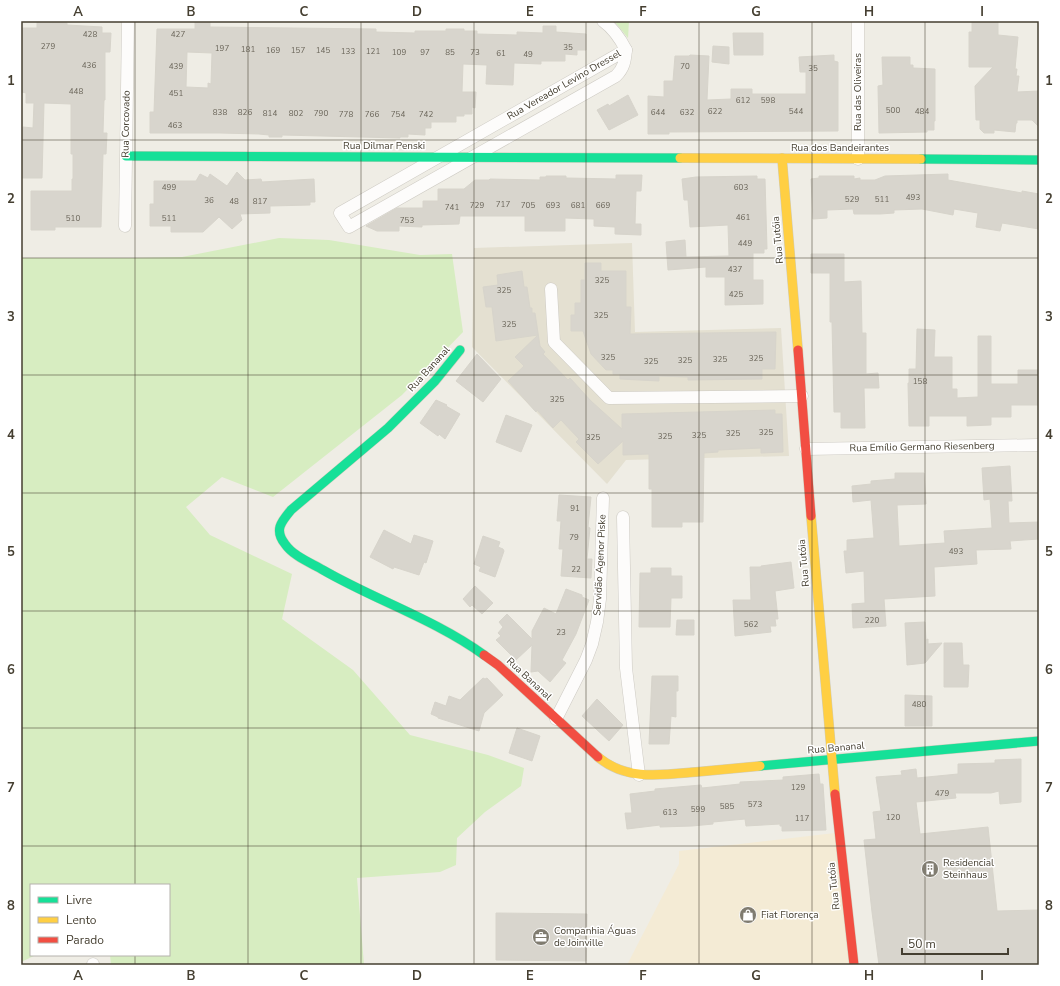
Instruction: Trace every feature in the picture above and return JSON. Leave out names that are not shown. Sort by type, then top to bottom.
[{"type":"street","name":"Rua Corcovado","points":[[125,226],[128,21]]},
{"type":"street","points":[[603,21],[618,34],[626,50]]},
{"type":"street","name":"Rua das Oliveiras","points":[[858,23],[858,159]]},
{"type":"street","name":"Rua Vereador Levino Dressel","points":[[626,50],[625,63],[621,71],[616,76],[349,227],[340,213],[438,157],[626,50]]},
{"type":"street","name":"Rua Dilmar Penski","points":[[126,156],[642,158]]},
{"type":"street","name":"Rua dos Bandeirantes","points":[[642,158],[1039,160]]},
{"type":"street","name":"Rua Tutóia","points":[[782,158],[831,760],[854,965]]},
{"type":"street","points":[[551,289],[554,342],[609,398],[802,396]]},
{"type":"street","name":"Rua Bananal","points":[[460,350],[435,381],[404,413],[291,510],[281,522],[280,532],[285,545],[297,555],[312,564],[360,590],[454,635],[477,650],[498,666],[600,759],[624,772],[653,776],[1039,741]]},
{"type":"street","name":"Rua Emílio Germano Riesenberg","points":[[806,450],[1039,445]]},
{"type":"street","name":"Servidão Agenor Piske","points":[[556,719],[586,660],[597,622],[600,598],[603,498]]},
{"type":"street","points":[[623,517],[626,668],[639,775]]},
{"type":"shaded area","points":[[632,243],[635,332],[781,328],[789,456],[626,460],[607,484],[472,347],[474,248]]},
{"type":"shaded area","name":"Fiat Florença","points":[[835,833],[850,965],[627,965],[679,864],[679,851]]},
{"type":"green space","points":[[614,21],[629,21],[628,38]]},
{"type":"green space","points":[[279,238],[329,240],[420,255],[452,254],[463,332],[402,395],[273,497],[222,477],[186,507],[210,535],[292,574],[282,619],[353,670],[410,735],[488,755],[524,768],[521,786],[485,812],[457,838],[456,865],[440,872],[357,878],[364,965],[111,965],[110,956],[170,956],[170,884],[30,884],[30,956],[34,956],[21,962],[21,258],[182,257]]},
{"type":"building","points":[[195,21],[210,21],[210,27],[376,29],[376,32],[415,33],[415,31],[446,31],[446,29],[464,29],[464,31],[477,31],[477,34],[517,35],[517,32],[543,33],[543,26],[556,26],[556,32],[586,34],[586,50],[577,50],[577,55],[565,54],[565,61],[541,61],[541,64],[514,63],[513,85],[486,84],[487,65],[463,64],[462,92],[476,92],[475,108],[472,107],[472,114],[456,116],[456,122],[431,122],[431,128],[425,128],[425,135],[408,134],[408,137],[400,138],[282,135],[282,137],[269,137],[269,135],[259,134],[150,133],[150,112],[154,112],[157,29],[195,29]],"holes":[[[187,52],[212,53],[211,84],[208,83],[208,88],[186,87]]]},
{"type":"building","points":[[972,21],[998,21],[998,35],[1018,37],[1015,69],[1017,69],[1016,76],[1019,76],[1017,92],[1039,91],[1039,127],[1032,120],[1017,120],[1015,132],[994,130],[994,133],[984,133],[980,129],[980,120],[976,120],[975,86],[993,67],[969,67],[969,32],[972,32]]},
{"type":"building","points":[[37,22],[67,23],[67,25],[102,27],[102,33],[111,33],[110,52],[105,52],[103,133],[107,133],[106,154],[103,154],[101,227],[55,227],[55,230],[31,230],[31,191],[72,191],[73,179],[73,154],[71,154],[71,104],[44,103],[42,178],[21,178],[23,127],[33,128],[34,103],[26,103],[26,93],[22,92],[21,28],[37,28]]},
{"type":"building","points":[[733,33],[763,33],[763,55],[734,55]]},
{"type":"building","points":[[713,46],[729,47],[729,64],[712,62]]},
{"type":"building","points":[[834,55],[834,61],[838,62],[838,131],[669,132],[669,134],[648,134],[648,96],[664,97],[664,81],[673,81],[675,56],[709,56],[707,100],[731,99],[731,89],[752,89],[752,94],[806,94],[806,72],[800,72],[799,57]]},
{"type":"building","points":[[882,57],[910,57],[910,65],[913,65],[913,68],[935,69],[934,130],[927,130],[927,132],[879,133],[878,86],[883,85]]},
{"type":"building","points":[[628,95],[638,115],[609,130],[597,110],[608,104],[609,106]]},
{"type":"building","points":[[237,172],[245,180],[261,179],[262,182],[314,179],[315,202],[310,202],[310,205],[270,206],[270,213],[240,214],[242,220],[232,229],[219,217],[203,232],[171,232],[171,226],[150,226],[150,204],[154,204],[154,181],[196,181],[200,174],[208,178],[210,174],[227,186]]},
{"type":"building","points":[[948,174],[948,180],[1022,193],[1022,191],[1039,194],[1039,229],[1002,223],[1000,231],[976,227],[978,213],[954,209],[953,215],[922,209],[894,210],[894,213],[880,214],[854,214],[853,209],[827,210],[827,218],[813,219],[811,179],[819,178],[819,176],[854,176],[854,179],[860,178],[860,180],[875,180],[885,176]]},
{"type":"building","points":[[616,175],[642,175],[641,191],[636,191],[635,224],[641,224],[641,235],[615,234],[615,227],[594,226],[594,219],[565,218],[565,231],[525,231],[525,216],[460,216],[459,224],[422,225],[422,227],[399,226],[399,231],[377,231],[366,226],[397,208],[423,208],[423,201],[438,201],[438,189],[464,189],[475,180],[540,180],[540,177],[546,176],[616,179]]},
{"type":"building","points":[[757,176],[757,179],[765,179],[767,249],[764,249],[764,253],[753,253],[753,280],[763,280],[763,304],[725,305],[725,277],[706,277],[706,267],[668,270],[666,242],[685,240],[686,257],[729,256],[728,225],[690,227],[688,200],[684,200],[682,179],[696,177]]},
{"type":"building","points":[[811,254],[844,254],[844,282],[861,281],[862,333],[866,333],[866,374],[878,373],[879,388],[864,388],[865,428],[841,428],[841,412],[834,412],[832,322],[830,322],[830,273],[811,273]]},
{"type":"building","points":[[585,263],[601,263],[601,271],[626,271],[626,307],[631,307],[630,334],[776,332],[775,369],[762,369],[762,379],[688,380],[688,377],[659,376],[659,381],[620,379],[620,374],[613,374],[613,370],[606,370],[591,354],[583,331],[571,331],[571,315],[575,315],[575,303],[581,303],[581,280],[585,280]]},
{"type":"building","points":[[522,271],[524,287],[527,287],[530,308],[532,308],[532,313],[535,313],[540,346],[545,352],[543,354],[568,380],[570,378],[591,401],[622,429],[622,414],[775,410],[775,414],[782,414],[783,452],[761,453],[761,448],[718,450],[718,452],[704,453],[703,522],[682,522],[682,527],[652,527],[652,489],[649,489],[649,454],[623,455],[623,441],[598,464],[576,442],[579,439],[561,420],[553,428],[537,410],[536,412],[508,381],[524,366],[515,357],[538,335],[496,341],[492,307],[486,307],[483,287],[498,285],[497,275]]},
{"type":"building","points":[[917,329],[935,330],[934,357],[952,357],[952,389],[957,389],[957,398],[978,397],[978,336],[991,336],[991,384],[1018,384],[1018,370],[1039,370],[1039,405],[1011,405],[1011,417],[991,417],[991,425],[967,426],[967,416],[929,416],[929,426],[909,426],[909,369],[916,369]]},
{"type":"building","points":[[477,354],[501,379],[483,402],[456,381]]},
{"type":"building","points":[[436,400],[447,405],[446,406],[460,414],[445,439],[439,434],[438,436],[420,423]]},
{"type":"building","points":[[506,415],[532,425],[521,452],[496,442]]},
{"type":"building","points":[[1010,466],[1012,501],[1008,501],[1009,523],[1039,522],[1039,539],[1010,541],[1011,549],[976,550],[977,564],[934,567],[935,596],[884,599],[886,626],[853,628],[852,604],[865,603],[864,571],[846,573],[844,551],[847,551],[847,540],[874,538],[871,500],[853,502],[852,486],[871,484],[871,481],[895,479],[895,473],[924,473],[926,504],[897,505],[899,546],[945,543],[944,531],[992,528],[990,499],[984,500],[982,468]]},
{"type":"building","points":[[559,495],[591,497],[587,559],[592,559],[591,578],[561,576],[563,549],[559,549],[561,521],[557,521]]},
{"type":"building","points":[[384,530],[411,544],[414,535],[433,541],[426,563],[424,562],[419,575],[394,567],[393,569],[370,557]]},
{"type":"building","points":[[483,536],[500,542],[498,547],[504,551],[495,577],[479,571],[481,567],[474,564]]},
{"type":"building","points":[[791,562],[794,588],[775,591],[778,619],[775,619],[776,626],[770,626],[771,632],[735,636],[733,600],[751,600],[750,567],[761,567]]},
{"type":"building","points":[[651,568],[671,568],[671,576],[682,576],[682,598],[671,598],[670,627],[639,627],[640,573],[651,573]]},
{"type":"building","points":[[475,586],[493,603],[482,614],[472,605],[470,607],[463,599]]},
{"type":"building","points":[[566,589],[582,595],[582,597],[589,600],[576,634],[562,660],[566,663],[550,682],[538,671],[531,672],[532,645],[516,660],[496,640],[501,636],[498,633],[503,627],[499,622],[507,614],[532,639],[532,631],[544,608],[556,614]]},
{"type":"building","points":[[677,620],[694,620],[694,635],[676,635]]},
{"type":"building","points":[[925,622],[926,640],[928,639],[928,644],[942,643],[925,663],[907,665],[905,623]]},
{"type":"building","points":[[944,643],[962,643],[963,665],[969,665],[968,687],[944,687]]},
{"type":"building","points":[[652,676],[678,676],[678,691],[676,691],[676,717],[671,716],[669,744],[649,744]]},
{"type":"building","points":[[483,678],[487,678],[503,695],[484,713],[479,731],[438,718],[431,714],[435,702],[446,706],[449,696],[460,700]]},
{"type":"building","points":[[905,695],[932,696],[932,726],[905,726]]},
{"type":"building","points":[[597,699],[623,725],[609,741],[582,716]]},
{"type":"building","points":[[517,728],[540,736],[532,761],[509,753]]},
{"type":"building","points":[[1021,759],[1021,802],[1000,804],[999,791],[991,793],[955,793],[956,798],[916,802],[920,834],[988,827],[997,911],[1039,910],[1039,965],[879,965],[864,840],[876,839],[873,812],[881,811],[876,777],[902,775],[901,771],[916,769],[917,778],[958,774],[958,764],[995,763],[995,760]]},
{"type":"building","points":[[819,774],[820,784],[823,784],[826,830],[782,831],[782,826],[780,826],[780,824],[746,826],[745,819],[713,822],[713,824],[692,826],[660,827],[660,825],[627,829],[625,813],[632,813],[630,794],[655,791],[655,789],[701,785],[702,788],[740,784],[740,782],[783,780],[783,777]]},
{"type":"building","name":"Companhia Águas de Joinville","points":[[496,913],[587,914],[586,961],[496,960]]},
{"type":"traffic: fast","points":[[126,156],[680,158]]},
{"type":"traffic: fast","points":[[921,159],[1039,160]]},
{"type":"traffic: fast","points":[[460,350],[435,381],[388,428],[291,510],[284,518],[279,530],[282,539],[288,548],[302,559],[363,591],[425,620],[465,642],[484,655]]},
{"type":"traffic: fast","points":[[760,766],[1039,741]]},
{"type":"traffic: slow","points":[[680,158],[921,159]]},
{"type":"traffic: slow","points":[[782,158],[798,350]]},
{"type":"traffic: slow","points":[[811,516],[835,794]]},
{"type":"traffic: slow","points":[[598,757],[609,765],[620,770],[645,775],[760,766]]},
{"type":"traffic: jam","points":[[798,350],[811,516]]},
{"type":"traffic: jam","points":[[484,655],[498,665],[598,757]]},
{"type":"traffic: jam","points":[[835,794],[854,965]]},
{"type":"place","name":"Residencial Steinhaus","points":[[930,869]]},
{"type":"place","name":"Fiat Florença","points":[[748,915]]},
{"type":"place","name":"Companhia Águas de Joinville","points":[[541,937]]}]
